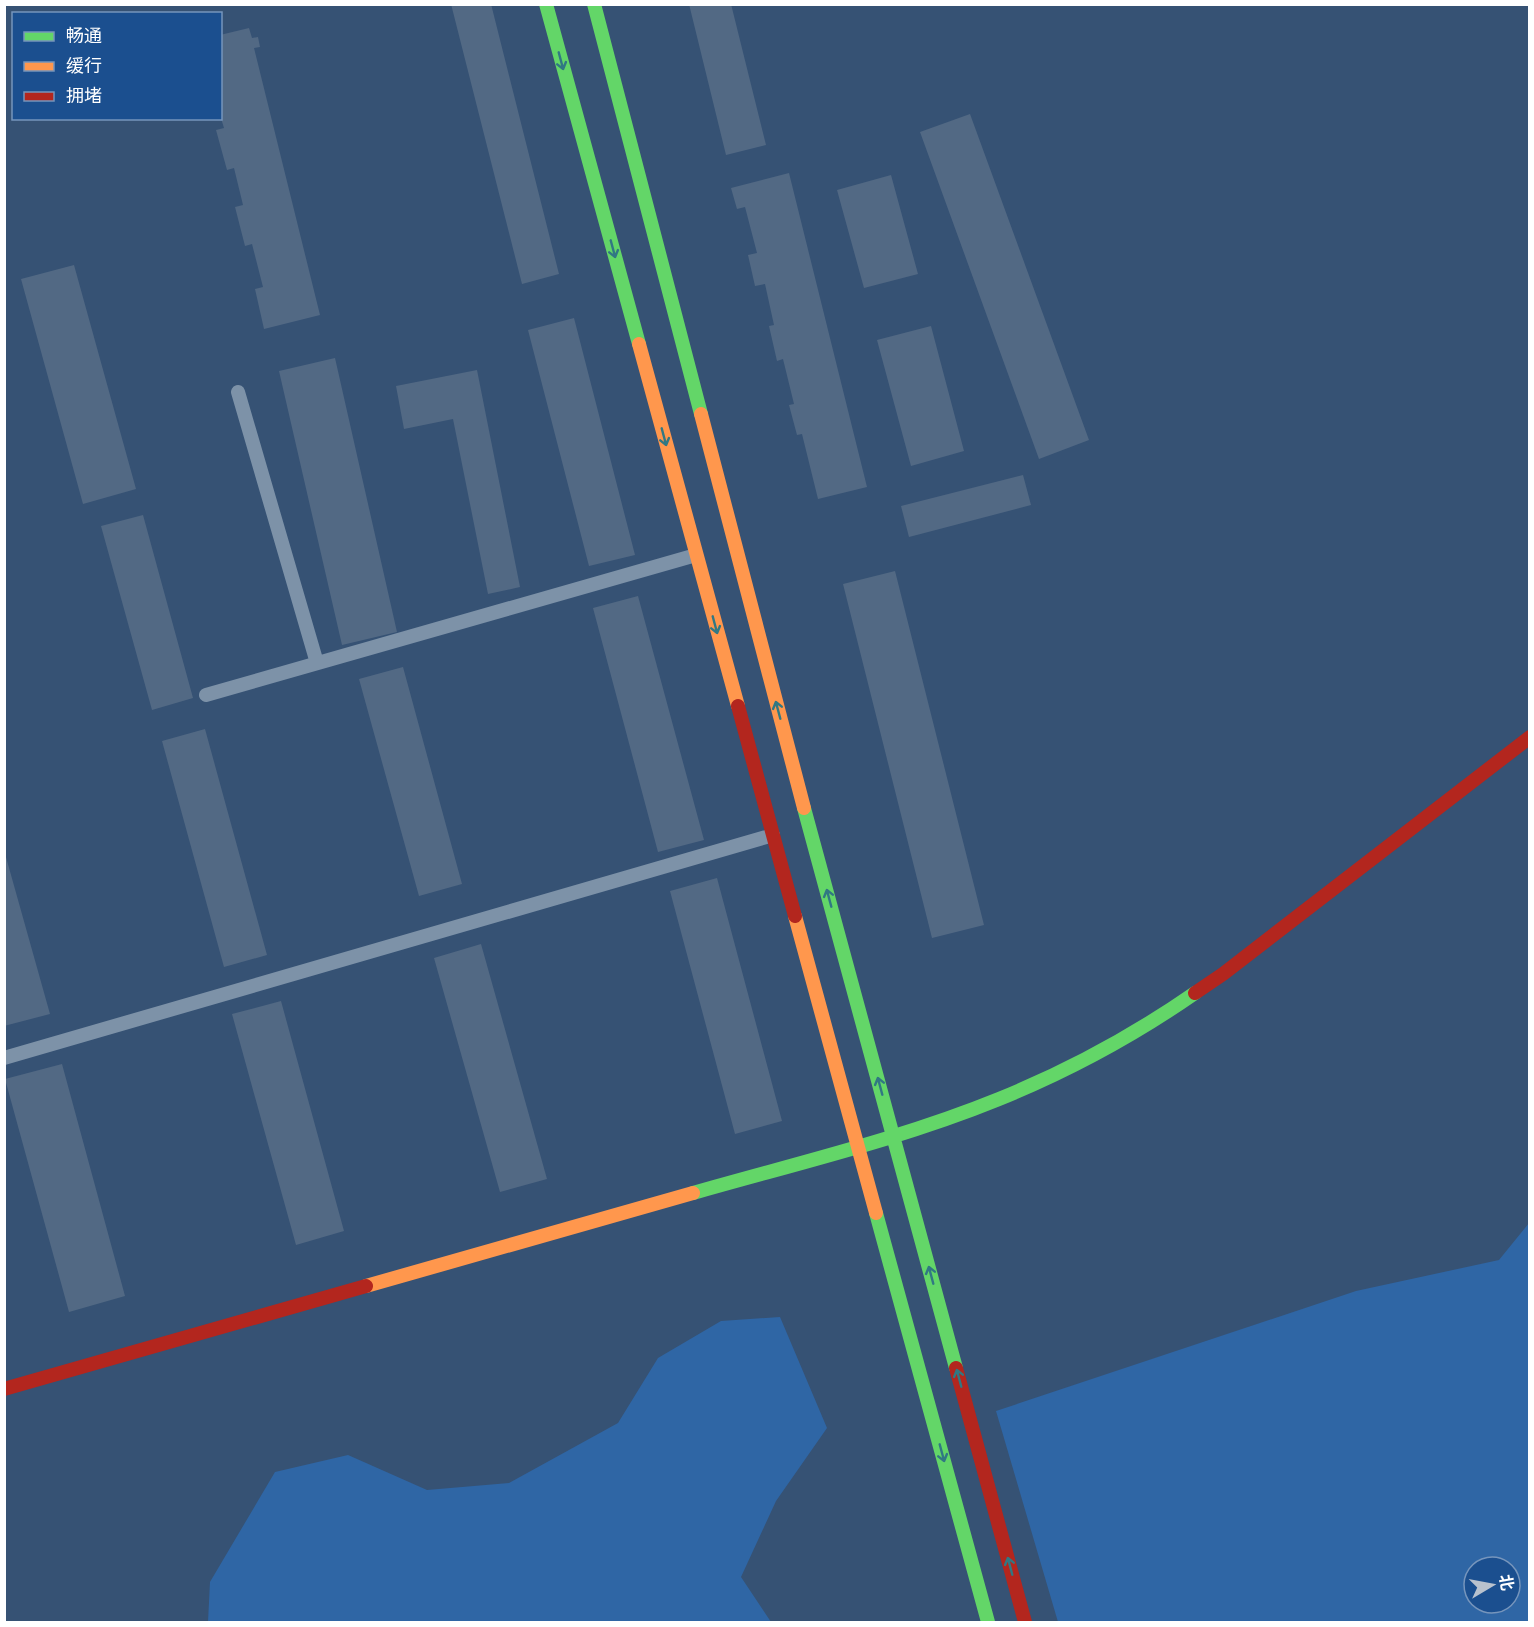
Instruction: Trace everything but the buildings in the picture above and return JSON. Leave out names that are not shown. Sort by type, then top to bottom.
[{"type":"main road","points":[[546,4],[988,1623]]},
{"type":"main road","points":[[594,4],[772,689],[1025,1623]]},
{"type":"main road","points":[[4,1389],[893,1136],[997,1100],[1072,1067],[1156,1020],[1223,974],[1530,737]]},
{"type":"lane","points":[[238,392],[317,663]]},
{"type":"lane","points":[[206,695],[696,555]]},
{"type":"lane","points":[[4,1058],[773,835]]},
{"type":"shaded area","points":[[1529,1223],[1529,1622],[1058,1622],[996,1411],[1356,1291],[1499,1260]]},
{"type":"shaded area","points":[[780,1317],[827,1428],[776,1501],[741,1577],[771,1622],[208,1622],[210,1582],[275,1472],[348,1455],[427,1490],[509,1483],[618,1423],[658,1358],[721,1321]]},
{"type":"traffic: fast","points":[[546,4],[639,344]]},
{"type":"traffic: fast","points":[[594,4],[701,414]]},
{"type":"traffic: fast","points":[[804,808],[956,1368]]},
{"type":"traffic: fast","points":[[693,1193],[886,1139],[999,1099],[1100,1052],[1195,993]]},
{"type":"traffic: fast","points":[[876,1213],[988,1622]]},
{"type":"traffic: slow","points":[[639,344],[738,706]]},
{"type":"traffic: slow","points":[[701,414],[804,808]]},
{"type":"traffic: slow","points":[[795,916],[876,1213]]},
{"type":"traffic: slow","points":[[366,1286],[693,1193]]},
{"type":"traffic: jam","points":[[738,706],[795,916]]},
{"type":"traffic: jam","points":[[1195,993],[1223,974],[1530,737]]},
{"type":"traffic: jam","points":[[4,1389],[366,1286]]},
{"type":"traffic: jam","points":[[956,1368],[1025,1622]]}]
